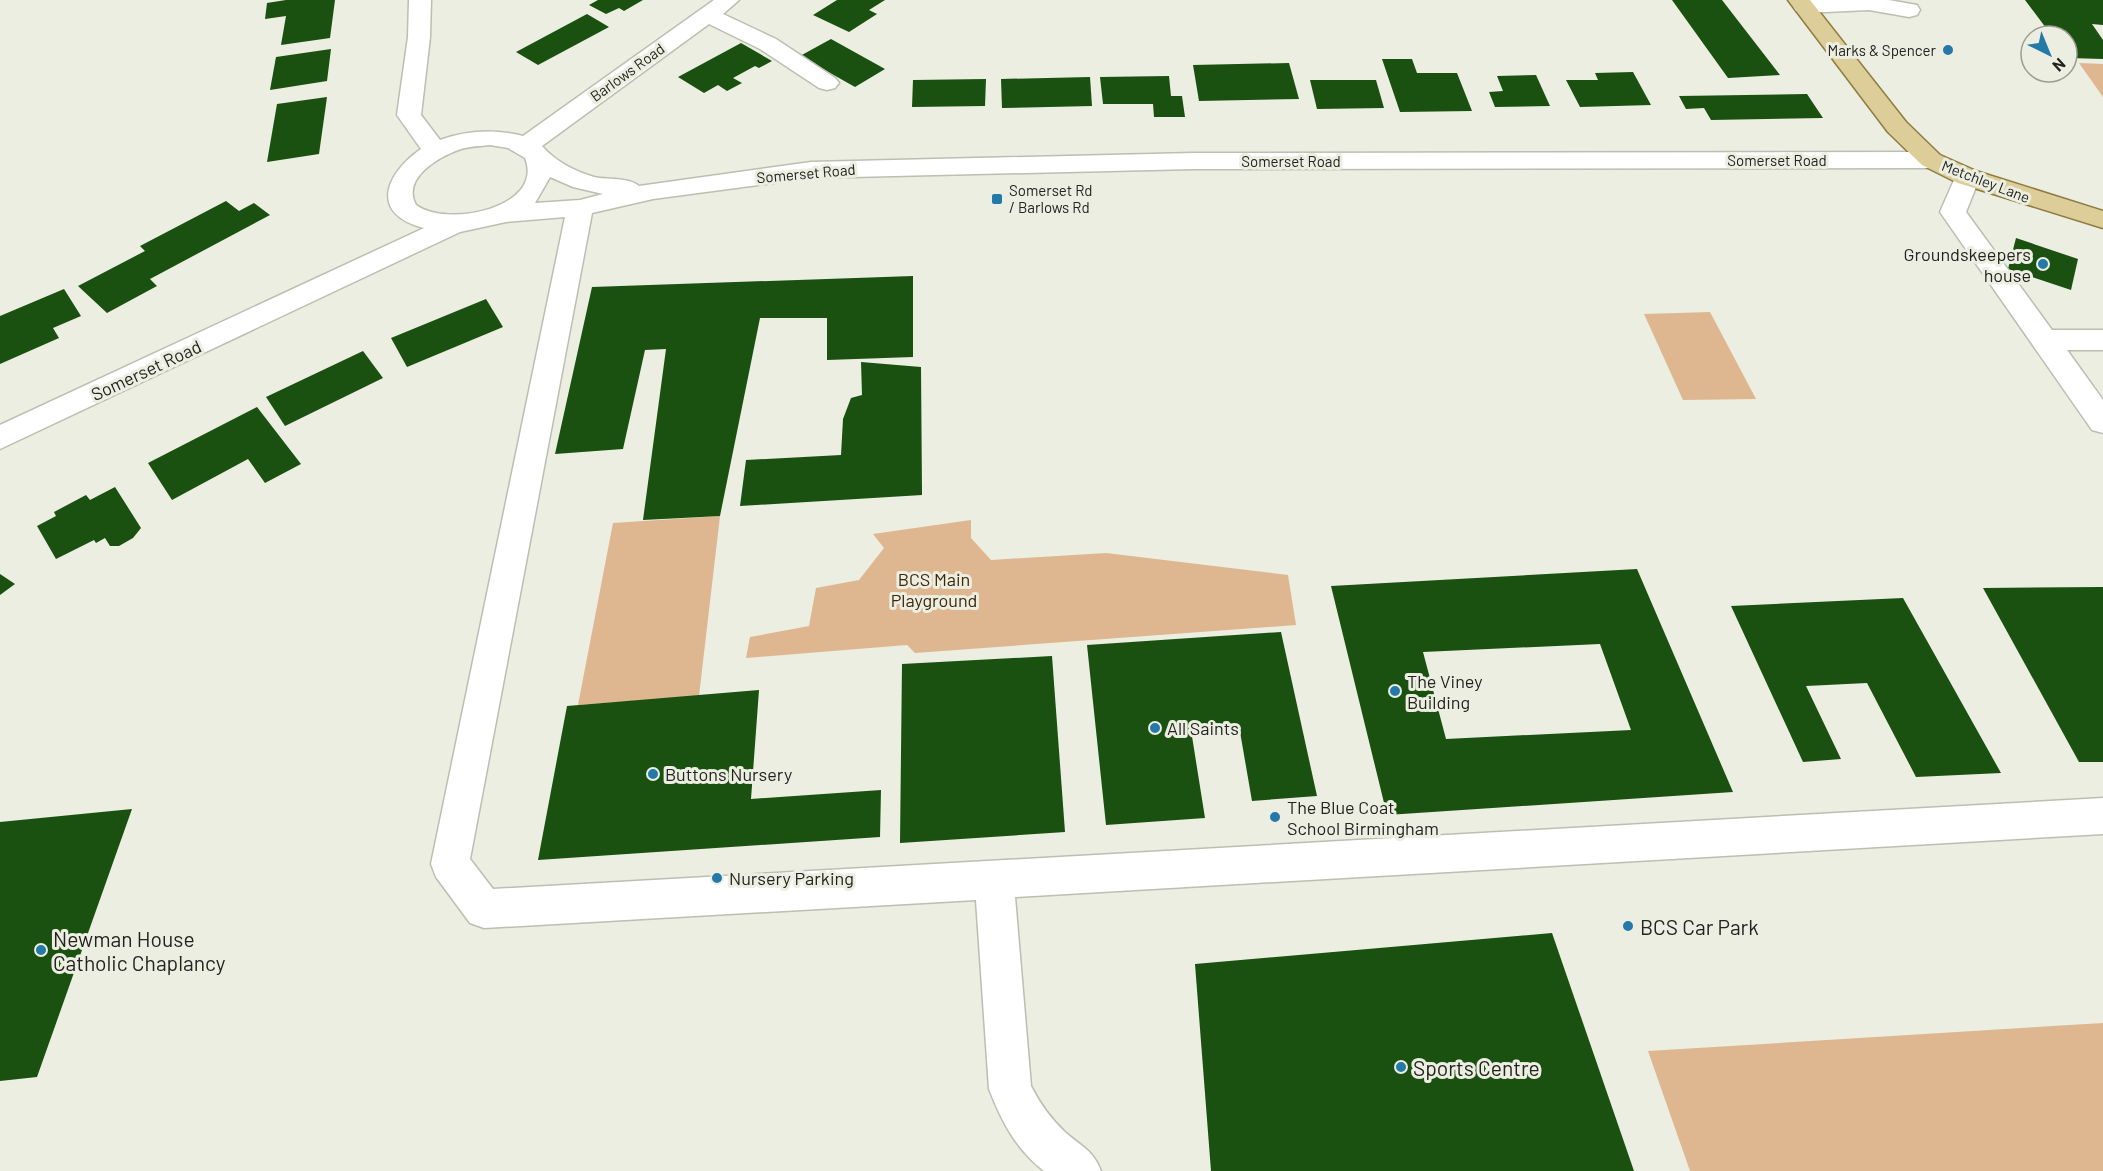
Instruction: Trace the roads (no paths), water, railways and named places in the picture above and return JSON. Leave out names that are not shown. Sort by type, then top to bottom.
[{"type":"main road","name":"Metchley Lane","points":[[1808,10],[1897,127],[1931,160],[1967,177],[2103,220]]},
{"type":"street","points":[[420,0],[419,37],[409,115],[435,151]]},
{"type":"street","name":"Barlows Road","points":[[533,154],[707,14],[728,0]]},
{"type":"street","points":[[707,14],[768,44],[827,83]]},
{"type":"street","points":[[490,138],[506,139],[533,154],[536,187],[520,203],[501,214],[480,221],[455,224],[428,222],[407,211],[400,198],[401,183],[409,171],[435,151],[451,144],[490,138]]},
{"type":"street","name":"Somerset Road","points":[[533,154],[570,178],[590,185],[653,191]]},
{"type":"street","name":"Somerset Road","points":[[501,214],[580,208],[653,191],[811,170],[1193,161],[1931,160]]},
{"type":"street","points":[[1967,177],[1953,212],[2103,422]]},
{"type":"street","points":[[580,208],[450,864],[484,909],[2103,816]]},
{"type":"street","name":"Somerset Road","points":[[293,302],[368,254],[407,211]]},
{"type":"street","name":"Somerset Road","points":[[0,438],[455,224]]},
{"type":"street","points":[[2044,340],[2103,340]]},
{"type":"street","points":[[994,880],[1010,1089],[1026,1122],[1050,1148],[1079,1171]]},
{"type":"place","name":"Marks & Spencer","points":[[1948,50]]},
{"type":"place","name":"Somerset Rd / Barlows Rd","points":[[997,199]]},
{"type":"place","name":"Groundskeepers house","points":[[2043,264]]},
{"type":"place","name":"The Viney Building","points":[[1395,691]]},
{"type":"place","name":"All Saints","points":[[1155,728]]},
{"type":"place","name":"Buttons Nursery","points":[[653,774]]},
{"type":"place","name":"The Blue Coat School Birmingham","points":[[1275,817]]},
{"type":"place","name":"Nursery Parking","points":[[717,878]]},
{"type":"place","name":"BCS Car Park","points":[[1628,926]]},
{"type":"place","name":"Newman House Catholic Chaplancy","points":[[41,950]]},
{"type":"place","name":"Sports Centre","points":[[1401,1067]]},
{"type":"park label","name":"BCS Main Playground","points":[[934,589]]}]
